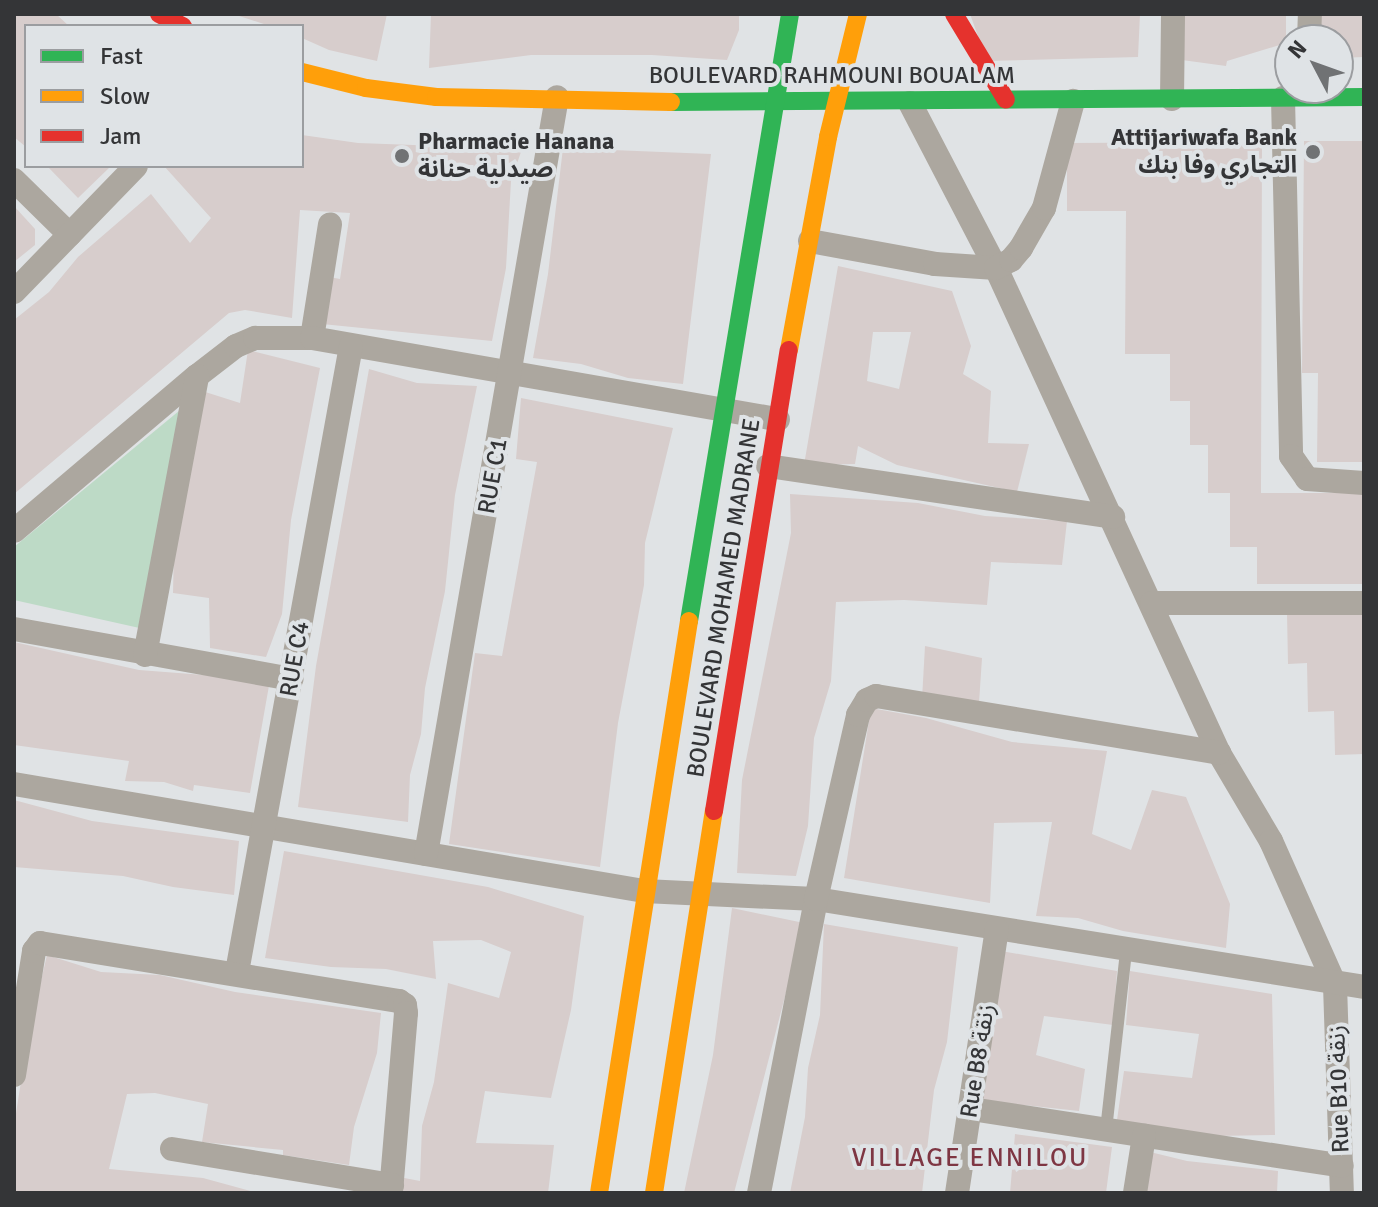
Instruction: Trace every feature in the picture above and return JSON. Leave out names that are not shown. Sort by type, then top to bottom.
[{"type":"street","points":[[159,14],[179,24]]},
{"type":"street","name":"BOULEVARD MOHAMED MADRANE","points":[[599,1193],[722,407],[790,14]]},
{"type":"street","name":"BOULEVARD MOHAMED MADRANE","points":[[654,1193],[768,466],[837,103],[858,14]]},
{"type":"street","points":[[954,14],[1006,100]]},
{"type":"street","points":[[1172,99],[1173,14]]},
{"type":"street","name":"BOULEVARD RAHMOUNI BOUALAM","points":[[304,72],[366,88],[436,97],[775,103],[1274,98]]},
{"type":"street","name":"RUE C1","points":[[426,854],[557,97]]},
{"type":"street","points":[[810,241],[935,264],[996,268],[1011,260],[1021,248],[1044,208],[1073,101]]},
{"type":"street","points":[[910,103],[996,268],[1219,753],[1271,841],[1335,985]]},
{"type":"street","points":[[1283,104],[1291,456],[1307,479],[1364,483]]},
{"type":"street","points":[[14,292],[134,168]]},
{"type":"street","points":[[14,180],[70,235]]},
{"type":"street","points":[[312,338],[330,224]]},
{"type":"street","points":[[14,531],[197,376],[236,346],[255,338],[312,338],[778,419]]},
{"type":"street","name":"RUE C4","points":[[237,972],[351,346]]},
{"type":"street","points":[[145,655],[197,376]]},
{"type":"street","points":[[768,466],[1113,517]]},
{"type":"street","points":[[1152,603],[1364,603]]},
{"type":"street","points":[[14,629],[145,655],[292,679]]},
{"type":"street","points":[[759,1193],[816,899],[861,706],[876,696],[1219,753]]},
{"type":"street","points":[[14,784],[644,891],[700,891],[816,899],[1335,985],[1364,987]]},
{"type":"street","name":"Rue B8 زنقة","points":[[957,1193],[997,929]]},
{"type":"street","points":[[14,1075],[36,946],[43,943],[237,972],[403,1003],[406,1013],[391,1189],[172,1149]]},
{"type":"street","name":"Rue B10 زنقة","points":[[1335,985],[1342,1193]]},
{"type":"street","points":[[971,1109],[1342,1166]]},
{"type":"street","points":[[1135,1193],[1144,1136]]},
{"type":"lane","points":[[1106,1130],[1126,951]]},
{"type":"green space","points":[[185,406],[144,629],[14,600],[14,547]]},
{"type":"building","points":[[14,14],[56,14],[67,24],[24,24],[24,145],[14,137]]},
{"type":"building","points":[[233,14],[387,14],[377,61],[329,50],[304,39],[304,24],[264,24]]},
{"type":"building","points":[[431,14],[739,14],[739,30],[727,60],[652,55],[531,55],[429,68]]},
{"type":"building","points":[[970,14],[1140,14],[1138,57],[987,61]]},
{"type":"building","points":[[1183,14],[1286,14],[1286,24],[1274,24],[1274,47],[1227,61],[1226,66],[1182,60]]},
{"type":"building","points":[[1317,14],[1364,14],[1364,57],[1354,57],[1354,24],[1317,24]]},
{"type":"building","points":[[304,135],[358,143],[522,149],[511,181],[506,268],[492,341],[322,324],[324,276],[340,279],[350,213],[300,210],[292,318],[245,310],[229,313],[14,494],[14,320],[49,292],[78,257],[151,194],[190,243],[211,218],[166,168],[304,168]]},
{"type":"building","points":[[1304,141],[1364,141],[1364,462],[1317,462],[1318,373],[1302,373]]},
{"type":"building","points":[[1262,142],[1261,493],[1364,493],[1364,584],[1257,584],[1257,547],[1230,547],[1230,493],[1208,493],[1208,445],[1190,445],[1190,401],[1170,401],[1170,354],[1125,354],[1126,211],[1067,211],[1067,143]]},
{"type":"building","points":[[563,148],[711,154],[683,384],[628,378],[581,364],[533,358],[548,274]]},
{"type":"building","points":[[49,168],[109,168],[78,198]]},
{"type":"building","points":[[14,206],[35,229],[35,245],[14,262]]},
{"type":"building","points":[[838,266],[952,291],[971,346],[963,374],[991,391],[988,443],[1029,444],[1017,492],[897,465],[858,446],[855,464],[804,465]],"holes":[[[873,332],[911,332],[899,389],[867,381]]]},
{"type":"building","points":[[248,350],[320,368],[291,520],[282,614],[266,657],[210,648],[209,598],[173,593],[174,547],[199,390],[240,403]]},
{"type":"building","points":[[369,369],[417,383],[477,386],[455,495],[445,591],[425,688],[421,734],[410,775],[408,822],[298,807],[316,666]]},
{"type":"building","points":[[521,398],[673,428],[645,543],[644,585],[618,723],[600,867],[449,844],[475,653],[502,656],[537,462],[516,459]]},
{"type":"building","points":[[790,494],[918,503],[985,516],[1067,521],[1062,565],[991,562],[987,605],[904,600],[836,602],[831,681],[814,738],[808,826],[796,876],[737,873],[742,780],[791,533]]},
{"type":"building","points":[[1364,610],[1364,754],[1335,755],[1334,711],[1308,712],[1307,663],[1288,664],[1287,613]]},
{"type":"building","points":[[14,642],[139,670],[270,680],[250,793],[194,785],[193,791],[164,782],[125,781],[129,761],[14,745]]},
{"type":"building","points":[[925,646],[982,658],[979,703],[922,699]]},
{"type":"building","points":[[871,708],[926,718],[1012,742],[1107,751],[1092,834],[1131,850],[1152,790],[1186,797],[1230,904],[1226,948],[1123,931],[1078,918],[1036,916],[1052,822],[994,823],[990,903],[844,878]]},
{"type":"building","points":[[14,800],[92,821],[239,841],[234,895],[173,887],[123,876],[14,867]]},
{"type":"building","points":[[284,851],[488,887],[584,916],[571,1010],[551,1098],[485,1091],[476,1143],[554,1145],[548,1193],[401,1193],[399,1177],[420,1181],[422,1126],[434,1082],[448,983],[499,998],[511,952],[481,940],[433,941],[436,979],[386,969],[331,967],[265,958]]},
{"type":"building","points":[[732,908],[804,923],[734,1193],[684,1193],[713,1055]]},
{"type":"building","points":[[824,924],[958,947],[947,1042],[934,1090],[922,1193],[790,1193],[805,1117],[808,1068],[820,1015]]},
{"type":"building","points":[[1001,951],[1117,971],[1113,1025],[1044,1016],[1036,1055],[1085,1069],[1079,1111],[1024,1105],[1023,1110],[980,1099]]},
{"type":"building","points":[[47,955],[101,972],[160,975],[235,992],[381,1013],[377,1053],[354,1127],[349,1165],[283,1155],[283,1150],[202,1142],[208,1104],[155,1093],[127,1094],[109,1169],[203,1178],[258,1193],[14,1193],[14,1126],[28,1037]]},
{"type":"building","points":[[1130,971],[1272,994],[1275,1135],[1215,1136],[1117,1120],[1124,1071],[1192,1078],[1199,1034],[1126,1025]]},
{"type":"building","points":[[1015,1134],[1112,1147],[1106,1193],[1010,1193]]},
{"type":"building","points":[[1146,1151],[1187,1161],[1278,1171],[1277,1193],[1139,1193]]},
{"type":"traffic: fast","points":[[689,621],[790,14]]},
{"type":"traffic: fast","points":[[671,102],[1364,97]]},
{"type":"traffic: slow","points":[[789,350],[828,137],[858,14]]},
{"type":"traffic: slow","points":[[304,72],[366,88],[436,97],[671,102]]},
{"type":"traffic: slow","points":[[599,1193],[689,621]]},
{"type":"traffic: slow","points":[[654,1193],[714,811]]},
{"type":"traffic: jam","points":[[159,14],[179,24]]},
{"type":"traffic: jam","points":[[954,14],[1006,100]]},
{"type":"traffic: jam","points":[[714,811],[789,350]]},
{"type":"place","name":"Attijariwafa Bank التجاري وفا بنك","points":[[1313,152]]},
{"type":"place","name":"Pharmacie Hanana صيدلية حنانة","points":[[402,156]]},
{"type":"district","name":"VILLAGE ENNILOU","points":[[970,1159]]}]
